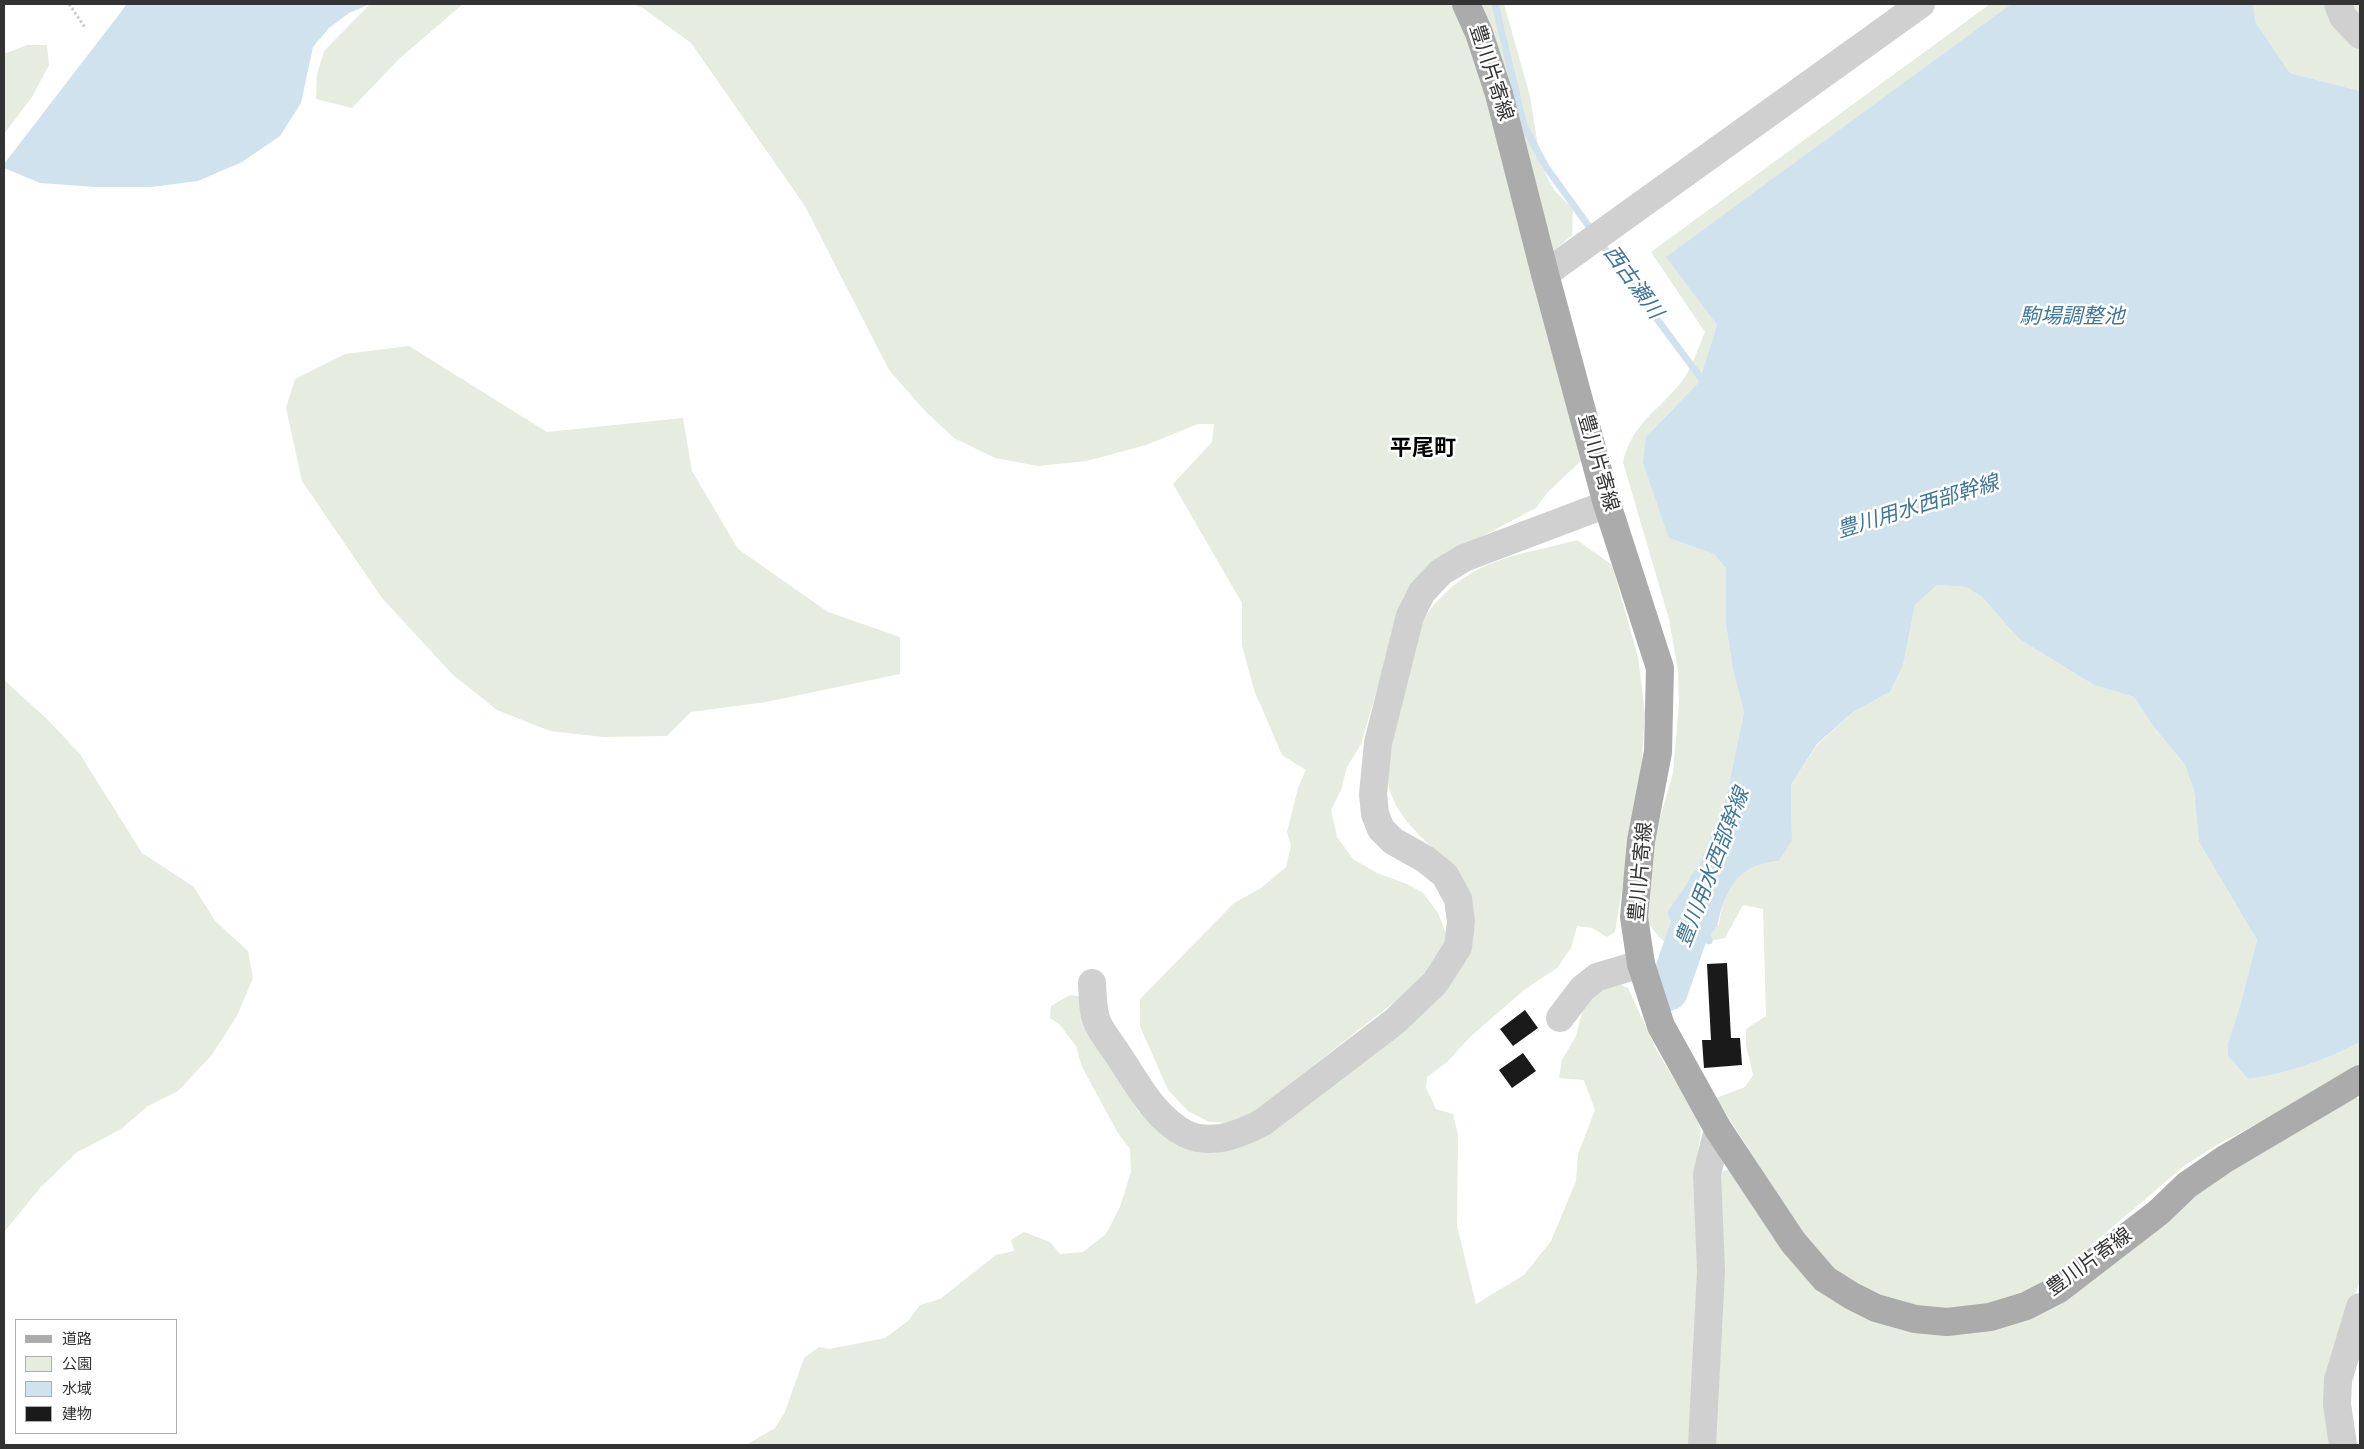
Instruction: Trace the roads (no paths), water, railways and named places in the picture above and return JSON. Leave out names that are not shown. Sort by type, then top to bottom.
[{"type":"main road","name":"豊川片寄線","points":[[1466,4],[1479,33],[1499,94],[1545,274],[1608,504],[1660,668],[1658,752],[1641,841],[1634,917],[1641,964],[1662,1026],[1718,1129],[1793,1242],[1825,1279],[1876,1308],[1915,1319],[1947,1322],[1990,1317],[2026,1306],[2059,1290],[2159,1212],[2187,1185],[2225,1159],[2360,1079]]},
{"type":"street","points":[[1545,274],[1921,4]]},
{"type":"street","points":[[2338,4],[2343,17],[2360,35]]},
{"type":"street","points":[[1092,983],[1093,1005],[1098,1024],[1151,1104],[1167,1121],[1187,1134],[1206,1138],[1225,1137],[1263,1122],[1394,1022],[1435,983],[1458,946],[1460,922],[1458,899],[1445,876],[1426,859],[1393,842],[1381,829],[1375,814],[1373,794],[1378,743],[1410,616],[1422,592],[1440,572],[1464,558],[1608,504]]},
{"type":"street","points":[[1560,1018],[1582,988],[1597,977],[1641,964]]},
{"type":"street","points":[[1702,1445],[1711,1271],[1707,1174],[1718,1129]]},
{"type":"street","points":[[2343,1445],[2337,1404],[2338,1380],[2360,1307]]},
{"type":"water","points":[[127,4],[370,4],[349,13],[329,28],[313,47],[301,103],[280,136],[242,162],[198,181],[151,187],[95,187],[40,183],[4,168],[4,164]]},
{"type":"water","name":"駒場調整池","points":[[2011,4],[2253,4],[2256,23],[2290,73],[2360,91],[2360,1042],[2334,1055],[2277,1074],[2248,1079],[2228,1056],[2228,1043],[2240,1006],[2257,940],[2199,842],[2194,791],[2185,765],[2153,726],[2134,697],[2094,685],[2019,639],[1982,597],[1966,587],[1937,585],[1915,605],[1903,666],[1890,692],[1853,712],[1817,744],[1791,785],[1792,841],[1779,861],[1757,865],[1735,881],[1725,899],[1716,927],[1708,937],[1690,938],[1675,930],[1667,912],[1698,868],[1726,798],[1744,712],[1733,670],[1726,625],[1726,568],[1714,554],[1669,538],[1643,463],[1646,437],[1699,382],[1717,325],[1666,257]]},
{"type":"water","points":[[1690,947],[1693,961],[1677,996],[1662,987],[1677,950]]},
{"type":"waterway","name":"西古瀬川","points":[[1495,4],[1524,126],[1546,167],[1593,232]]},
{"type":"waterway","name":"西古瀬川","points":[[1599,241],[1706,385]]},
{"type":"waterway","name":"豊川用水西部幹線","points":[[1668,991],[1687,936],[1709,885]]},
{"type":"waterway","points":[[1708,937],[1709,941]]},
{"type":"district","name":"平尾町","points":[[1423,450]]}]
